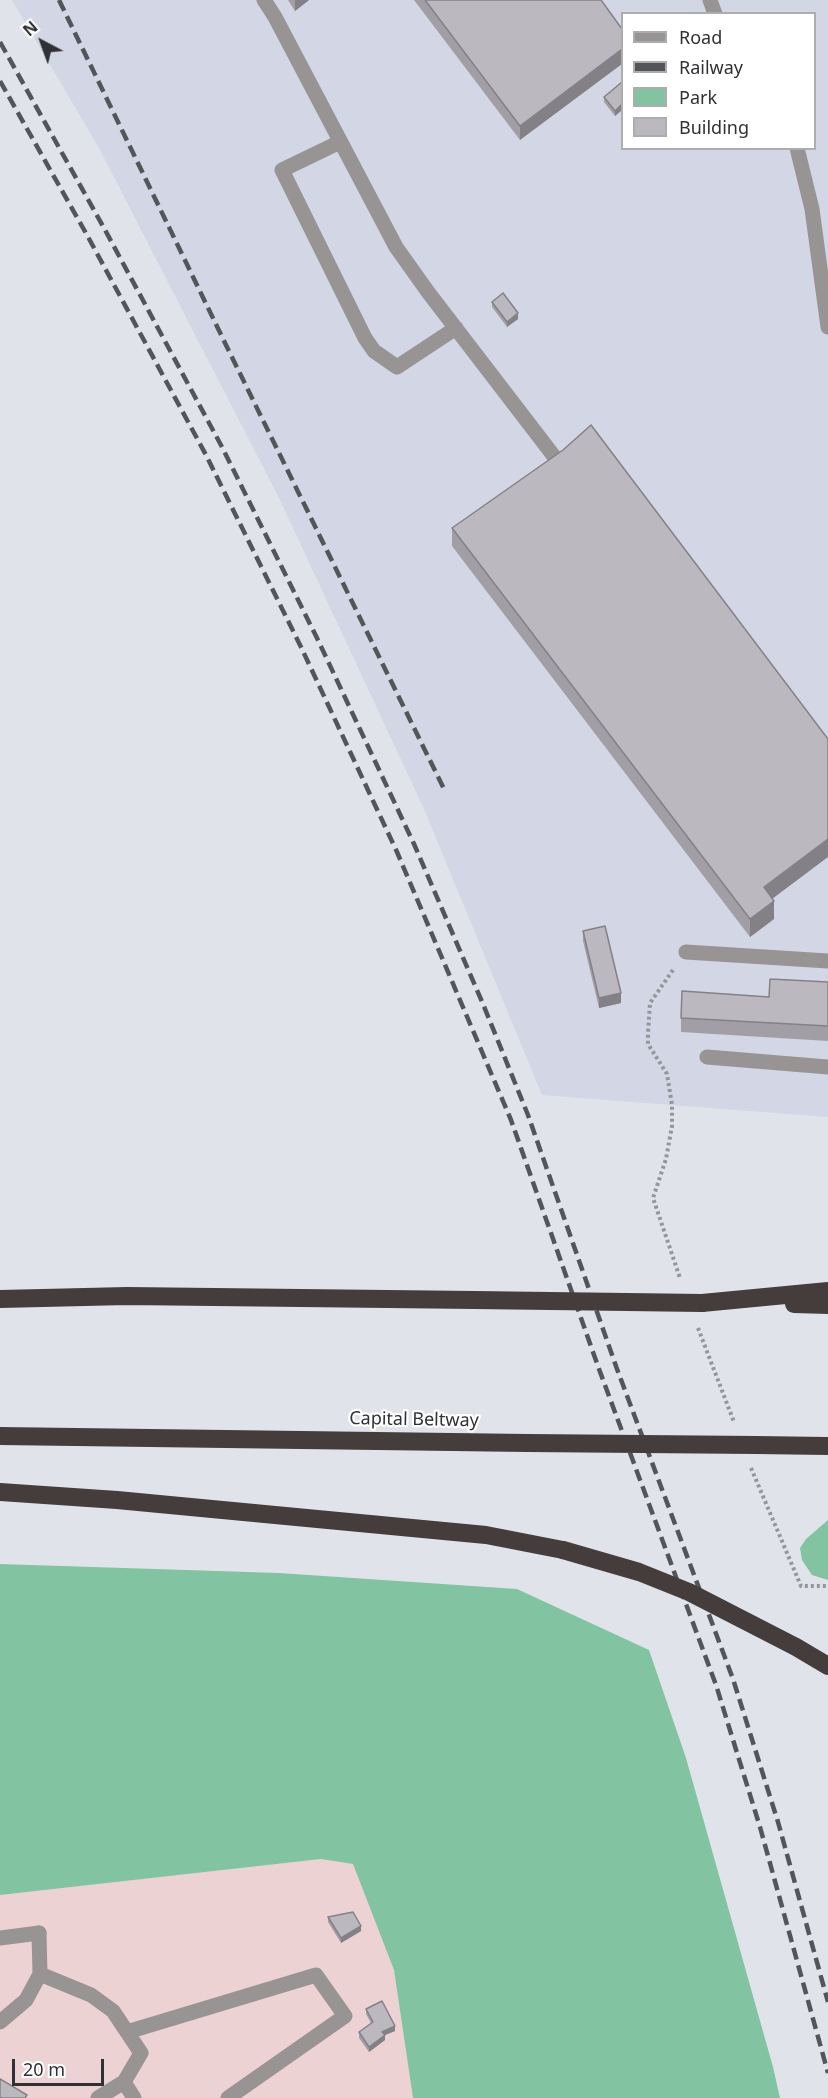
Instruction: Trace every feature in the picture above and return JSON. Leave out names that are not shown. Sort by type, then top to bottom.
[{"type":"highway","points":[[702,1303],[828,1291]]},
{"type":"highway","points":[[0,1299],[127,1296],[828,1305]]},
{"type":"highway","name":"Capital Beltway","points":[[0,1436],[828,1446]]},
{"type":"highway","points":[[0,1492],[117,1500],[486,1535],[563,1550],[639,1572],[689,1592],[786,1641],[828,1666]]},
{"type":"street","points":[[264,0],[396,247],[563,468]]},
{"type":"street","points":[[340,142],[282,170],[365,338],[374,351],[397,367],[456,328]]},
{"type":"street","points":[[797,150],[812,209],[828,327]]},
{"type":"street","points":[[686,952],[828,961]]},
{"type":"street","points":[[707,1057],[828,1067]]},
{"type":"street","points":[[0,1938],[39,1933],[40,1974],[26,2000],[0,2022]]},
{"type":"street","points":[[40,1974],[91,1995],[113,2010],[141,2053],[124,2082],[98,2098]]},
{"type":"street","points":[[127,2032],[316,1975],[345,2016],[228,2098]]},
{"type":"street","points":[[124,2082],[134,2098]]},
{"type":"shaded area","points":[[12,0],[828,0],[828,1117],[542,1095],[424,809],[279,498],[99,148]]},
{"type":"shaded area","points":[[321,1859],[354,1864],[394,1970],[413,2098],[0,2098],[0,1895]]},
{"type":"green space","points":[[828,1520],[828,1580],[812,1575],[802,1560],[800,1548],[806,1539]]},
{"type":"green space","points":[[0,1564],[279,1573],[517,1589],[649,1650],[686,1758],[780,2098],[413,2098],[394,1970],[353,1864],[321,1859],[0,1895]]},
{"type":"building","points":[[425,0],[601,0],[621,28],[621,50],[520,126]]},
{"type":"building","points":[[621,83],[621,105],[615,111],[604,97]]},
{"type":"building","points":[[503,293],[518,313],[507,322],[492,302]]},
{"type":"building","points":[[591,425],[828,739],[828,839],[764,887],[774,901],[750,919],[452,528],[563,450]]},
{"type":"building","points":[[605,926],[621,993],[599,998],[583,931]]},
{"type":"building","points":[[770,979],[828,982],[828,1026],[681,1018],[682,991],[769,997]]},
{"type":"building","points":[[353,1912],[361,1926],[341,1938],[328,1917]]},
{"type":"building","points":[[382,2001],[395,2026],[382,2032],[385,2035],[369,2047],[359,2032],[373,2022],[366,2009]]},
{"type":"building","points":[[0,2079],[27,2095],[25,2098],[0,2098]]},
{"type":"railway","points":[[59,0],[445,791]]},
{"type":"railway","points":[[0,42],[222,447],[317,638],[414,844],[483,1004],[528,1115],[617,1369],[733,1679],[778,1822],[828,2002]]},
{"type":"railway","points":[[0,81],[87,235],[206,455],[301,647],[397,852],[511,1120],[599,1369],[716,1685],[760,1827],[828,2073]]}]
